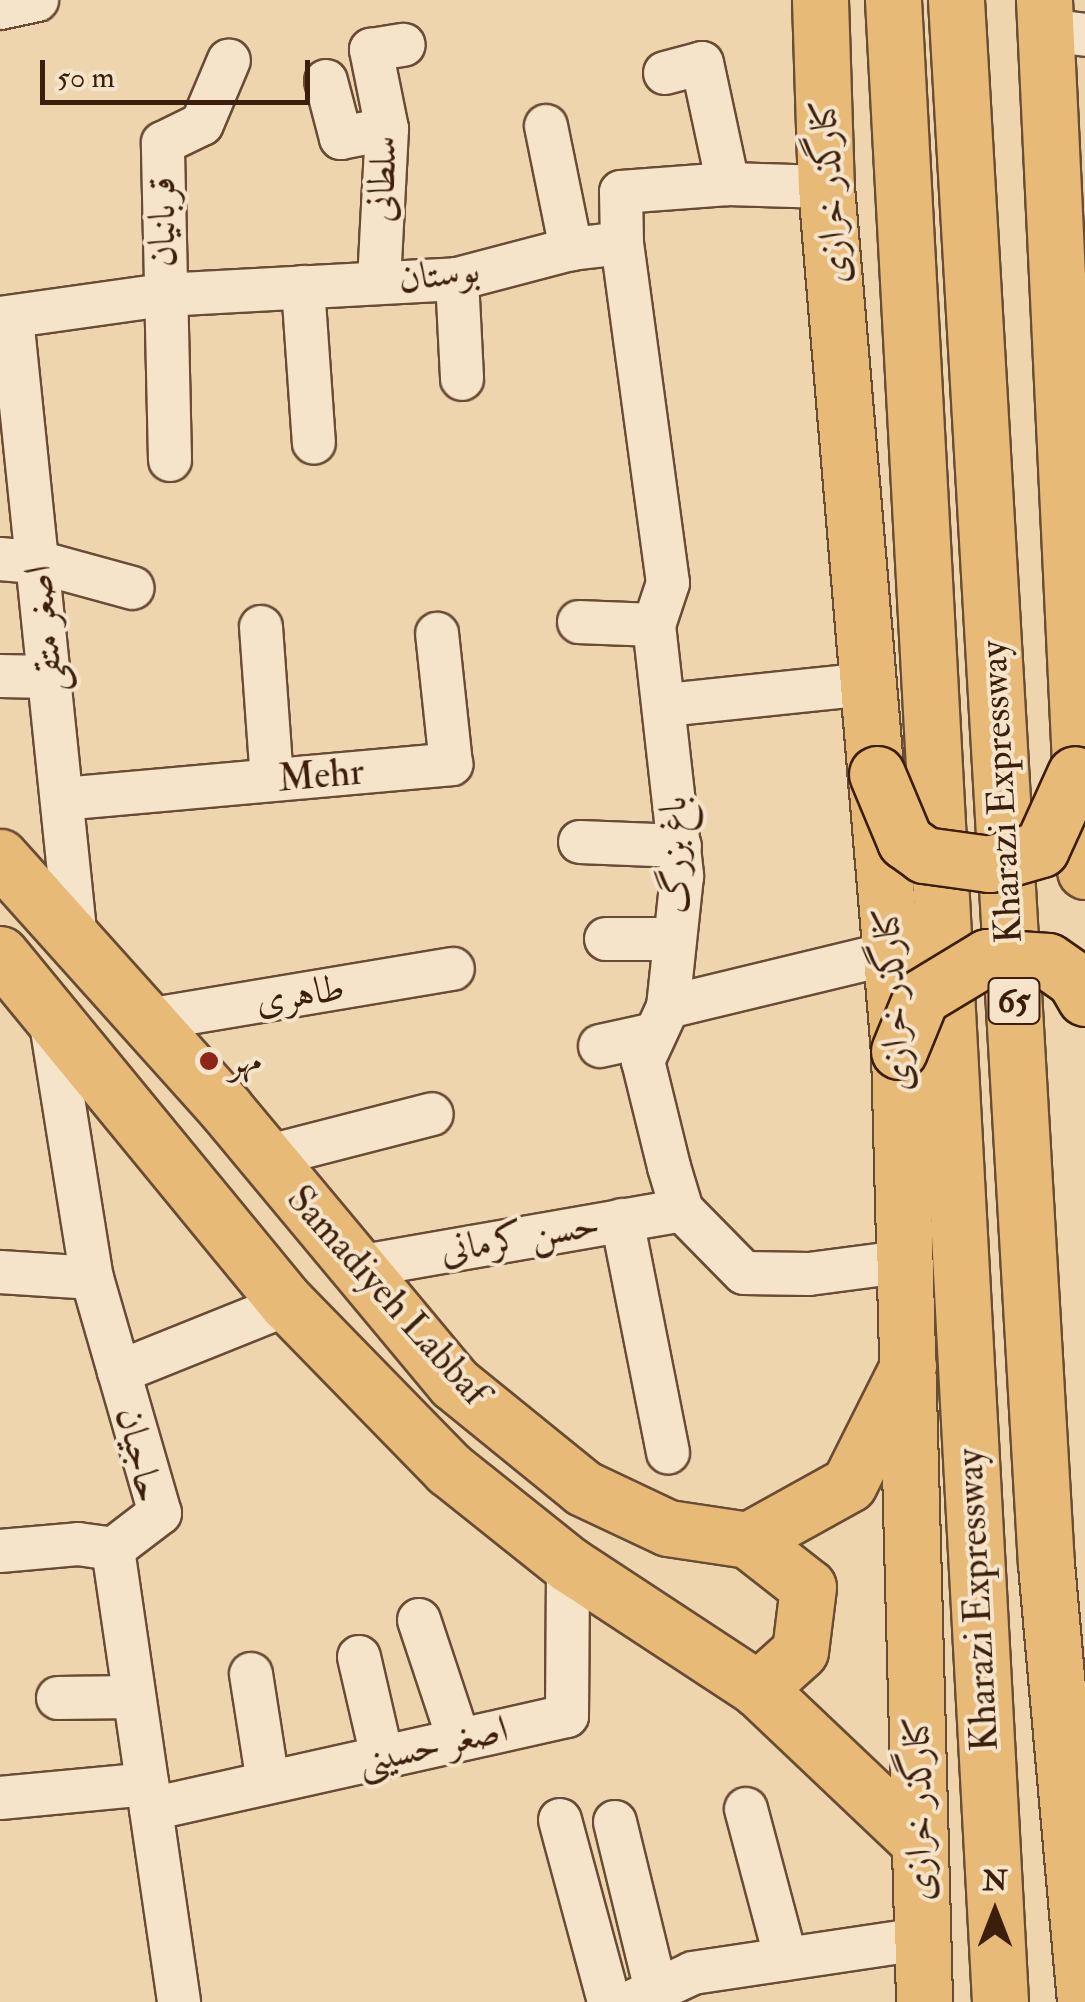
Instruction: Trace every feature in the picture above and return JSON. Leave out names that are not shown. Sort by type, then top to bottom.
[{"type":"main road","name":"Kharazi Expressway","points":[[892,0],[1000,2002]]},
{"type":"main road","name":"Kharazi Expressway","points":[[956,0],[1046,1564],[1085,2002]]},
{"type":"main road","name":"کنارگذر خرازی","points":[[817,2],[826,187],[899,1051],[912,1358],[924,2002]]},
{"type":"main road","points":[[1058,22],[1077,565],[1076,774],[1085,871]]},
{"type":"main road","points":[[877,774],[905,841],[924,855],[989,864],[1041,849],[1076,774]]},
{"type":"main road","name":"Samadiyeh Labbaf","points":[[5,871],[76,941],[147,1020],[454,1383],[583,1488],[668,1528],[748,1540]]},
{"type":"main road","name":"Samadiyeh Labbaf","points":[[0,954],[288,1304],[449,1469],[568,1564],[758,1689],[919,1842]]},
{"type":"main road","points":[[899,1051],[920,997],[987,957],[1048,961],[1074,979],[1085,998]]},
{"type":"main road","points":[[758,1689],[800,1651],[808,1587],[748,1540],[850,1484],[912,1358]]},
{"type":"street","points":[[0,8],[37,0]]},
{"type":"street","name":"سلطانی","points":[[379,282],[387,129],[370,50],[404,45]]},
{"type":"street","name":"قربانیان","points":[[163,294],[163,143],[202,124],[229,60]]},
{"type":"street","points":[[665,73],[702,63],[728,184]]},
{"type":"street","points":[[326,81],[341,138],[387,129]]},
{"type":"street","points":[[546,126],[571,249]]},
{"type":"street","points":[[622,243],[622,192],[728,184],[826,187]]},
{"type":"street","name":"بوستان","points":[[6,318],[163,294],[457,280],[571,249],[622,243]]},
{"type":"street","name":"باغ بزرگ","points":[[622,243],[668,583],[654,625],[655,689],[680,846],[675,939],[662,1021],[643,1061],[682,1210],[744,1273],[809,1274],[908,1261]]},
{"type":"street","points":[[457,280],[462,378]]},
{"type":"street","points":[[303,287],[314,443]]},
{"type":"street","points":[[163,294],[170,460]]},
{"type":"street","name":"اصغر متقی","points":[[6,318],[19,560],[50,677],[76,941]]},
{"type":"street","points":[[19,560],[133,588]]},
{"type":"street","points":[[579,622],[654,625]]},
{"type":"street","points":[[261,626],[272,780]]},
{"type":"street","name":"Mehr","points":[[62,800],[451,764],[436,634]]},
{"type":"street","points":[[0,676],[50,677]]},
{"type":"street","points":[[655,689],[867,684]]},
{"type":"street","points":[[580,842],[680,846]]},
{"type":"street","points":[[606,939],[675,939]]},
{"type":"street","points":[[600,1046],[662,1021],[890,953]]},
{"type":"street","name":"طاهری","points":[[147,1020],[453,970]]},
{"type":"street","name":"حاجیان","points":[[49,1010],[92,1278],[160,1514],[112,1550],[179,2002]]},
{"type":"street","points":[[266,1157],[432,1114]]},
{"type":"street","name":"حسن کرمانی","points":[[357,1267],[682,1210]]},
{"type":"street","points":[[622,1220],[668,1452]]},
{"type":"street","points":[[0,1272],[92,1278]]},
{"type":"street","points":[[119,1372],[288,1304]]},
{"type":"street","points":[[0,1551],[78,1544],[112,1550]]},
{"type":"street","name":"اصغر حسینی","points":[[0,1798],[148,1796],[268,1782],[567,1716],[568,1564]]},
{"type":"street","points":[[419,1620],[459,1740]]},
{"type":"street","points":[[359,1657],[382,1757]]},
{"type":"street","points":[[251,1674],[268,1782]]},
{"type":"street","points":[[58,1698],[134,1696]]},
{"type":"street","points":[[746,1809],[786,1959]]},
{"type":"street","points":[[560,1820],[609,2002]]},
{"type":"street","points":[[615,1822],[644,1996],[692,1973],[920,1939]]},
{"type":"place","name":"مهر","points":[[209,1061]]}]
